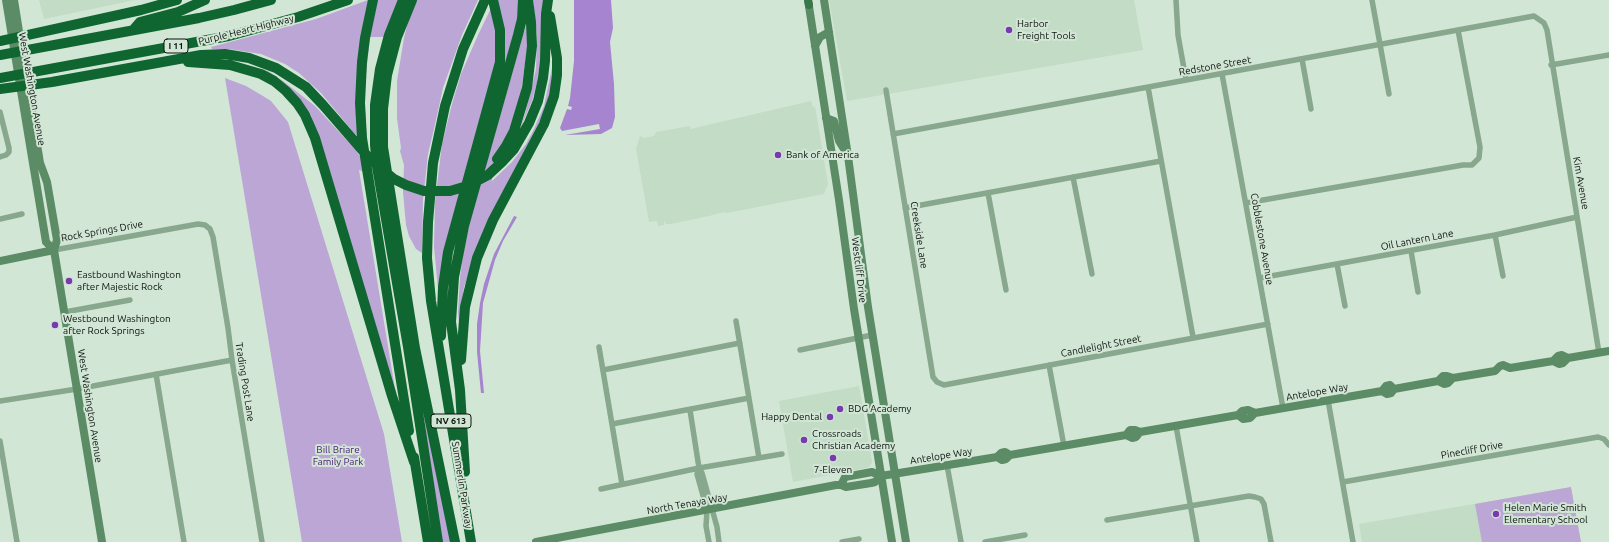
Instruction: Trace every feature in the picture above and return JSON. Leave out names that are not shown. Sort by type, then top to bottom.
[{"type":"highway","points":[[0,41],[142,10],[177,0]]},
{"type":"highway","points":[[133,31],[140,22],[178,12],[205,0]]},
{"type":"highway","name":"I 11","points":[[0,55],[224,13],[271,0]]},
{"type":"highway","name":"Purple Heart Highway","points":[[0,78],[218,38],[288,20],[348,0]]},
{"type":"highway","points":[[372,0],[365,38],[361,80],[361,124],[366,173],[428,542]]},
{"type":"highway","points":[[402,0],[391,28],[383,55],[376,89],[375,145],[377,167],[455,542]]},
{"type":"highway","points":[[412,0],[392,55],[385,89],[383,121],[385,162],[398,269],[438,542]]},
{"type":"highway","points":[[440,358],[431,301],[428,269],[428,216],[431,175],[439,128],[451,83],[467,38],[485,0]]},
{"type":"highway","points":[[440,358],[443,287],[448,256],[500,62],[501,38],[497,13],[493,0]]},
{"type":"highway","points":[[470,538],[460,390],[451,322],[452,290],[455,265],[464,226],[518,35],[522,19],[523,0]]},
{"type":"highway","points":[[493,171],[497,159],[514,131],[527,88],[532,46],[528,0]]},
{"type":"highway","points":[[460,390],[463,322],[466,299],[475,265],[493,220],[544,124],[555,90],[557,58],[548,1]]},
{"type":"highway","points":[[0,89],[190,57],[219,54],[248,58],[271,65],[292,77],[310,92],[370,159],[394,179],[420,190],[445,192],[459,189],[471,184],[484,178],[493,171],[517,144],[529,123],[538,101],[545,67],[548,1]]},
{"type":"highway","points":[[137,67],[198,62],[236,66],[256,72],[270,79],[286,91],[300,107],[310,124],[315,138],[392,396],[414,462]]},
{"type":"highway","name":"Summerlin Parkway","points":[[440,358],[470,538]]},
{"type":"main road","name":"West Washington Avenue","points":[[6,0],[14,22]]},
{"type":"main road","name":"West Washington Avenue","points":[[14,0],[14,22],[28,109],[40,163],[48,189],[57,240],[54,250],[102,542]]},
{"type":"main road","name":"Westcliff Drive","points":[[824,0],[848,156],[872,335],[888,475],[892,542]]},
{"type":"main road","name":"Westcliff Drive","points":[[808,2],[839,200],[858,337],[888,475],[906,542]]},
{"type":"main road","points":[[815,50],[816,43],[820,37],[829,32]]},
{"type":"main road","points":[[826,118],[834,121],[839,141],[848,156]]},
{"type":"main road","points":[[839,200],[854,198]]},
{"type":"main road","name":"Rock Springs Drive","points":[[0,261],[54,250]]},
{"type":"main road","name":"Antelope Way","points":[[888,475],[997,457],[1002,460],[1006,459],[1010,455],[1126,435],[1132,438],[1136,437],[1140,432],[1238,415],[1243,419],[1250,418],[1255,412],[1382,390],[1387,394],[1391,393],[1394,388],[1438,381],[1443,376],[1453,378],[1495,371],[1501,374],[1505,373],[1510,368],[1553,361],[1559,364],[1563,363],[1568,358],[1609,351]]},
{"type":"main road","name":"North Tenaya Way","points":[[536,542],[841,484],[846,487],[874,482],[888,475]]},
{"type":"street","points":[[1176,0],[1178,35],[1186,80]]},
{"type":"street","points":[[1372,0],[1389,94]]},
{"type":"street","name":"Redstone Street","points":[[893,134],[1534,16],[1540,19]]},
{"type":"street","name":"Kim Avenue","points":[[1540,19],[1544,22],[1547,30],[1551,65],[1599,353]]},
{"type":"street","points":[[1246,203],[1463,165],[1472,165],[1479,158],[1480,148],[1458,30]]},
{"type":"street","points":[[1551,65],[1609,55]]},
{"type":"street","points":[[1302,58],[1311,109]]},
{"type":"street","name":"Cobblestone Avenue","points":[[1222,74],[1283,408]]},
{"type":"street","points":[[1148,87],[1193,337]]},
{"type":"street","name":"Creekside Lane","points":[[886,90],[933,377],[937,382]]},
{"type":"street","points":[[0,112],[10,148],[6,155],[0,157]]},
{"type":"street","points":[[905,208],[1161,161]]},
{"type":"street","points":[[1073,177],[1092,274]]},
{"type":"street","points":[[988,192],[1006,290]]},
{"type":"street","points":[[0,219],[22,214]]},
{"type":"street","name":"Oil Lantern Lane","points":[[1260,278],[1577,217]]},
{"type":"street","name":"Rock Springs Drive","points":[[54,250],[198,224],[208,226]]},
{"type":"street","name":"Trading Post Lane","points":[[208,226],[213,236],[262,542]]},
{"type":"street","points":[[1495,234],[1503,276]]},
{"type":"street","points":[[1411,250],[1418,292]]},
{"type":"street","points":[[1337,264],[1345,306]]},
{"type":"street","points":[[64,312],[130,300]]},
{"type":"street","points":[[736,321],[759,458]]},
{"type":"street","name":"Candlelight Street","points":[[937,382],[944,385],[1268,324]]},
{"type":"street","points":[[800,350],[872,335]]},
{"type":"street","points":[[603,370],[740,343]]},
{"type":"street","points":[[600,347],[622,484]]},
{"type":"street","points":[[0,401],[77,389],[232,360]]},
{"type":"street","points":[[1048,365],[1064,446]]},
{"type":"street","points":[[156,374],[184,542]]},
{"type":"street","points":[[612,424],[749,398]]},
{"type":"street","points":[[1328,400],[1353,542]]},
{"type":"street","points":[[690,410],[699,468],[702,473],[709,510],[719,542]]},
{"type":"street","points":[[1176,426],[1197,542]]},
{"type":"street","name":"Pinecliff Drive","points":[[1343,482],[1598,437],[1604,439],[1609,445]]},
{"type":"street","points":[[0,441],[17,542]]},
{"type":"street","points":[[600,489],[699,468],[782,454]]},
{"type":"street","points":[[947,465],[961,542]]},
{"type":"street","points":[[1108,520],[1249,496],[1261,499],[1264,504],[1271,542]]},
{"type":"street","points":[[708,542],[706,526],[709,510]]},
{"type":"street","points":[[985,542],[1025,535]]},
{"type":"street","points":[[842,542],[859,539]]},
{"type":"shaded area","points":[[39,0],[135,0],[44,19]]},
{"type":"shaded area","points":[[574,0],[611,0],[613,28],[610,42],[615,117],[612,128],[601,134],[565,135],[600,129],[599,124],[562,131],[560,128],[567,109],[571,110],[572,107],[568,106],[574,61]]},
{"type":"shaded area","points":[[829,0],[1134,0],[1143,50],[847,101]]},
{"type":"shaded area","points":[[811,101],[813,107],[815,106],[828,184],[824,194],[727,213],[724,212],[671,224],[666,224],[664,221],[664,225],[658,226],[657,221],[649,222],[636,149],[640,136],[644,138],[654,136],[656,132],[690,126],[690,129]]},
{"type":"shaded area","points":[[514,216],[517,217],[503,241],[495,260],[483,303],[480,351],[484,393],[481,393],[477,352],[477,324],[480,303],[484,284],[494,254]]},
{"type":"shaded area","points":[[859,386],[872,462],[870,466],[867,468],[793,482],[779,401]]},
{"type":"shaded area","name":"Helen Marie Smith Elementary School","points":[[1571,487],[1581,542],[1362,542],[1359,524]]},
{"type":"green space","points":[[368,0],[478,0],[462,35],[443,88],[428,154],[423,200],[422,253],[416,249],[409,236],[406,225],[403,192],[404,165],[400,151],[401,148],[397,118],[397,81],[408,22],[384,37],[370,37],[365,84],[367,145],[355,134],[321,93],[299,73],[285,64],[261,54],[229,49],[212,49],[211,47],[316,19]]},
{"type":"green space","points":[[495,0],[519,0],[516,27],[439,299],[434,247],[435,202],[442,144],[461,74]]},
{"type":"green space","points":[[533,0],[543,0],[540,63],[532,101],[520,129],[536,69],[537,34]]},
{"type":"green space","points":[[527,22],[528,42],[520,100],[507,137],[494,155],[492,181],[512,162],[526,144],[533,131],[544,106],[554,58],[554,74],[546,109],[486,224],[464,287],[459,322],[458,312],[460,278],[463,254],[471,216]]},
{"type":"green space","points":[[258,69],[268,71],[315,106],[356,150],[372,175],[359,170],[396,395],[311,115],[296,95]]},
{"type":"green space","name":"Bill Briare Family Park","points":[[225,78],[246,86],[271,101],[288,122],[384,434],[402,542],[302,542]]},
{"type":"green space","points":[[420,392],[451,542],[442,542]]},
{"type":"green space","points":[[1571,487],[1581,542],[1482,542],[1475,504]]},
{"type":"place","name":"Harbor Freight Tools","points":[[1009,30]]},
{"type":"place","name":"Bank of America","points":[[778,155]]},
{"type":"place","name":"Eastbound Washington after Majestic Rock","points":[[69,281]]},
{"type":"place","name":"Westbound Washington after Rock Springs","points":[[55,325]]},
{"type":"place","name":"BDG Academy","points":[[840,409]]},
{"type":"place","name":"Happy Dental","points":[[830,417]]},
{"type":"place","name":"Crossroads Christian Academy","points":[[804,440]]},
{"type":"place","name":"7-Eleven","points":[[833,458]]},
{"type":"place","name":"Helen Marie Smith Elementary School","points":[[1496,514]]}]
